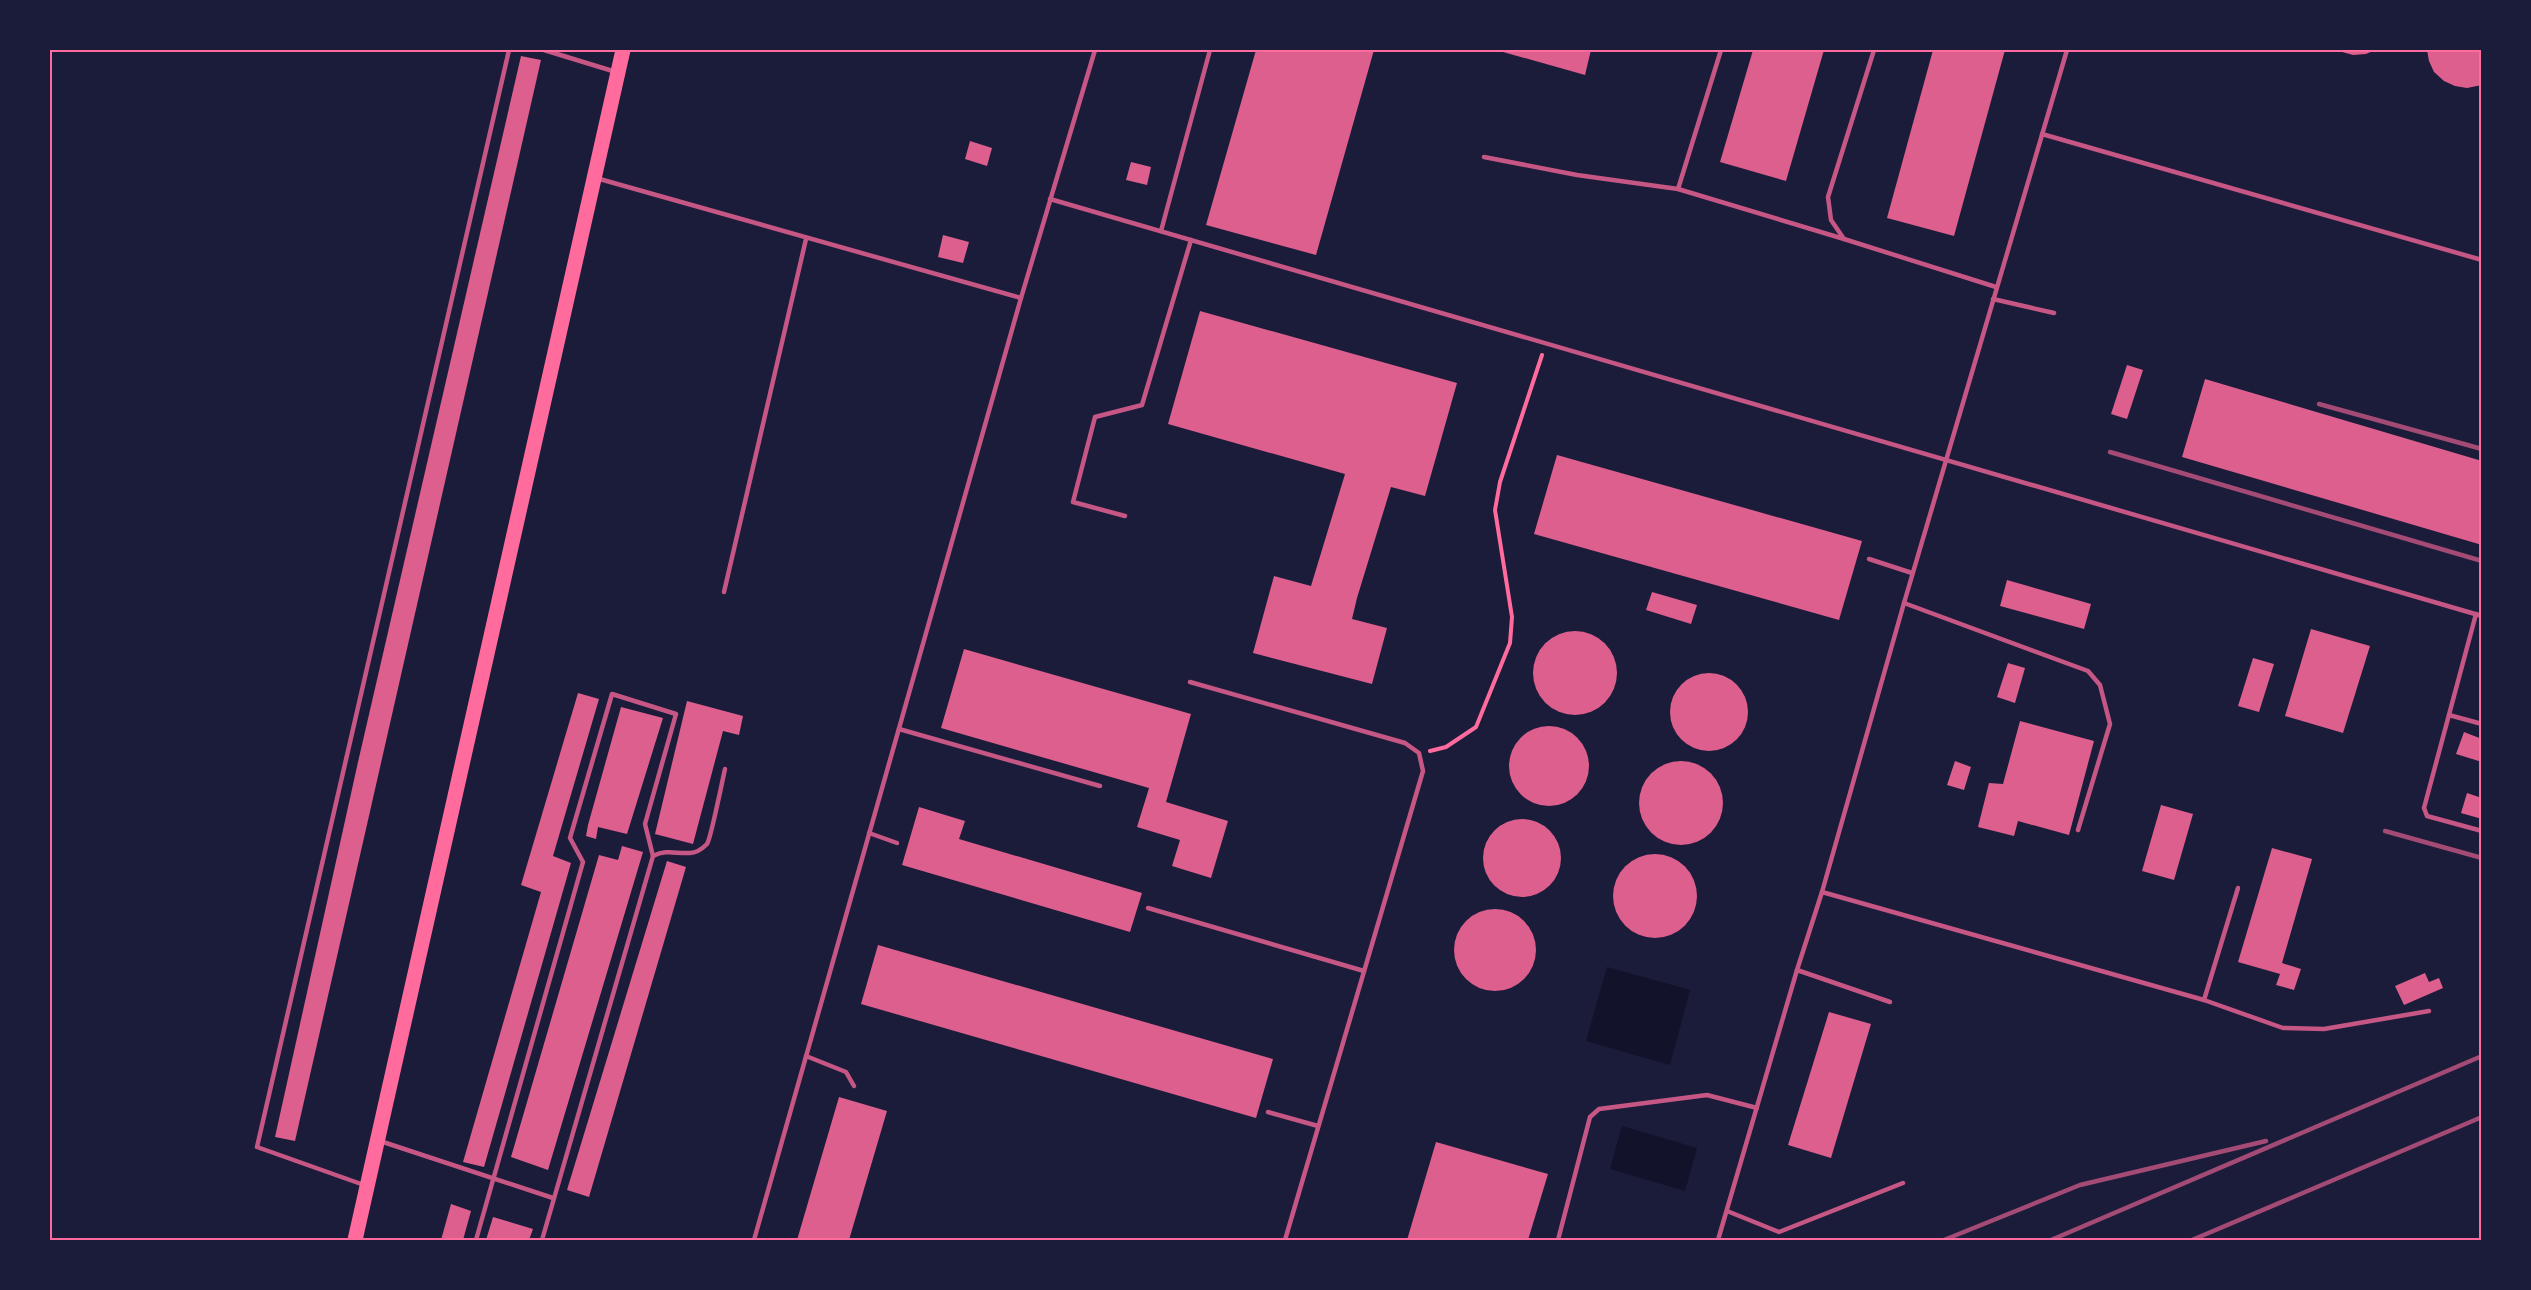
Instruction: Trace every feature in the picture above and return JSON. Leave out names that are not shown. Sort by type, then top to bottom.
[{"type":"main road","points":[[355,1240],[623,50]]},
{"type":"lane","points":[[367,1186],[258,1147],[509,50]]},
{"type":"lane","points":[[544,50],[618,72]]},
{"type":"lane","points":[[754,1240],[1021,298],[1095,50]]},
{"type":"lane","points":[[1161,231],[1210,50]]},
{"type":"lane","points":[[1678,189],[1721,50]]},
{"type":"lane","points":[[1844,239],[1831,220],[1828,197],[1874,50]]},
{"type":"lane","points":[[1718,1240],[1822,892],[1912,573],[2067,50]]},
{"type":"lane","points":[[2042,134],[2481,260]]},
{"type":"lane","points":[[1484,157],[1577,176],[1678,189],[1996,287]]},
{"type":"lane","points":[[594,177],[1021,298]]},
{"type":"lane","points":[[1050,199],[2479,615],[2424,808],[2427,816],[2481,831]]},
{"type":"lane","points":[[724,592],[806,238]]},
{"type":"lane","points":[[1125,516],[1073,501],[1095,417],[1142,405],[1191,240]]},
{"type":"lane","points":[[1993,299],[2054,313]]},
{"type":"lane","points":[[1869,559],[1912,573]]},
{"type":"lane","points":[[1904,603],[2088,671],[2100,685],[2110,723],[2078,830]]},
{"type":"lane","points":[[1190,682],[1405,743],[1419,753],[1423,771],[1284,1240]]},
{"type":"lane","points":[[476,1240],[583,862],[570,838],[612,694],[676,714],[645,824],[653,856],[542,1240]]},
{"type":"lane","points":[[2449,715],[2481,724]]},
{"type":"lane","points":[[899,729],[1100,786]]},
{"type":"lane","points":[[653,856],[663,851],[691,853],[706,844],[710,837],[725,769]]},
{"type":"lane","points":[[870,832],[897,843]]},
{"type":"lane","points":[[2204,1000],[2238,888]]},
{"type":"lane","points":[[1822,892],[2204,1000],[2283,1028],[2324,1029],[2429,1011]]},
{"type":"lane","points":[[1148,908],[1364,971]]},
{"type":"lane","points":[[1797,970],[1890,1002]]},
{"type":"lane","points":[[806,1056],[846,1072],[854,1086]]},
{"type":"lane","points":[[1558,1240],[1590,1117],[1599,1109],[1707,1095],[1757,1108]]},
{"type":"lane","points":[[1268,1112],[1318,1126]]},
{"type":"lane","points":[[377,1140],[553,1198]]},
{"type":"lane","points":[[1727,1211],[1779,1232],[1903,1182]]},
{"type":"path","points":[[1419,753],[1446,747],[1476,727],[1510,643],[1512,617],[1495,510],[1500,482],[1546,343]]},
{"type":"shaded area","points":[[1607,967],[1690,990],[1670,1065],[1586,1041]]},
{"type":"shaded area","points":[[1622,1126],[1697,1148],[1685,1191],[1610,1169]]},
{"type":"building","points":[[1256,50],[1374,50],[1316,255],[1206,225]]},
{"type":"building","points":[[1496,50],[1591,50],[1585,75]]},
{"type":"building","points":[[1753,50],[1824,50],[1786,181],[1720,162]]},
{"type":"building","points":[[1933,50],[2005,50],[1954,236],[1887,218]]},
{"type":"building","points":[[2335,50],[2375,50],[2366,54],[2353,55]]},
{"type":"building","points":[[2427,50],[2482,50],[2482,85],[2467,88],[2444,81],[2434,72]]},
{"type":"building","points":[[521,56],[541,60],[295,1141],[275,1137],[358,762]]},
{"type":"building","points":[[970,141],[992,148],[987,166],[965,159]]},
{"type":"building","points":[[1131,162],[1151,167],[1147,185],[1126,180]]},
{"type":"building","points":[[943,235],[969,242],[963,263],[938,257]]},
{"type":"building","points":[[1200,311],[1457,383],[1425,496],[1391,487],[1357,598],[1352,619],[1387,628],[1372,684],[1253,653],[1274,576],[1311,586],[1345,474],[1168,424]]},
{"type":"building","points":[[2127,365],[2143,370],[2127,419],[2111,414]]},
{"type":"building","points":[[2205,379],[2482,461],[2482,545],[2182,457]]},
{"type":"building","points":[[1557,455],[1862,541],[1839,620],[1534,534]]},
{"type":"building","points":[[2007,580],[2091,604],[2084,629],[2000,606]]},
{"type":"building","points":[[1652,592],[1697,605],[1691,624],[1646,610]]},
{"type":"building","points":[[2311,629],[2370,646],[2343,733],[2285,716]]},
{"type":"building","points":[[1575,631],[1591,634],[1605,643],[1614,657],[1617,673],[1614,689],[1605,703],[1591,712],[1575,715],[1559,712],[1545,703],[1536,689],[1533,673],[1536,657],[1545,643],[1559,634]]},
{"type":"building","points":[[964,649],[1191,714],[1166,802],[1228,821],[1211,878],[1172,866],[1180,840],[1137,827],[1149,788],[941,728]]},
{"type":"building","points":[[2253,658],[2274,664],[2259,712],[2238,706]]},
{"type":"building","points":[[2008,663],[2025,668],[2015,703],[1997,697]]},
{"type":"building","points":[[1701,673],[1717,673],[1731,679],[1742,690],[1748,704],[1748,720],[1742,734],[1731,745],[1717,751],[1701,751],[1687,745],[1676,734],[1670,720],[1670,704],[1676,690],[1687,679]]},
{"type":"building","points":[[578,693],[599,699],[553,856],[571,863],[484,1167],[463,1162],[541,892],[521,885]]},
{"type":"building","points":[[687,701],[743,716],[739,735],[723,731],[693,844],[655,834]]},
{"type":"building","points":[[621,707],[663,718],[627,834],[598,827],[596,839],[586,836],[588,825]]},
{"type":"building","points":[[2020,721],[2094,741],[2069,835],[2018,821],[2014,836],[1978,827],[1989,783],[2003,784]]},
{"type":"building","points":[[1541,726],[1557,726],[1578,737],[1589,758],[1589,774],[1578,795],[1557,806],[1541,806],[1527,800],[1515,788],[1509,774],[1509,758],[1515,744],[1527,732]]},
{"type":"building","points":[[2464,732],[2482,739],[2482,762],[2456,754]]},
{"type":"building","points":[[1681,761],[1697,764],[1711,773],[1720,787],[1723,803],[1720,819],[1711,833],[1697,842],[1681,845],[1665,842],[1651,833],[1642,819],[1639,803],[1642,787],[1651,773],[1665,764]]},
{"type":"building","points":[[1955,761],[1971,767],[1964,790],[1947,785]]},
{"type":"building","points":[[2467,793],[2482,798],[2482,819],[2461,813]]},
{"type":"building","points":[[2161,805],[2193,814],[2174,880],[2142,871]]},
{"type":"building","points":[[919,807],[965,821],[959,839],[1142,893],[1130,932],[902,865]]},
{"type":"building","points":[[1514,819],[1530,819],[1544,825],[1555,836],[1561,850],[1561,866],[1555,880],[1544,891],[1530,897],[1514,897],[1500,891],[1489,880],[1483,866],[1483,850],[1489,836],[1500,825]]},
{"type":"building","points":[[622,846],[643,852],[548,1170],[511,1157],[599,855],[618,860]]},
{"type":"building","points":[[2272,848],[2312,859],[2282,963],[2301,969],[2294,990],[2276,985],[2280,974],[2238,962]]},
{"type":"building","points":[[1655,854],[1678,861],[1690,873],[1697,896],[1690,919],[1678,931],[1655,938],[1632,931],[1620,919],[1613,896],[1620,873],[1632,861]]},
{"type":"building","points":[[667,861],[686,867],[589,1197],[567,1190]]},
{"type":"building","points":[[1495,909],[1511,912],[1524,921],[1533,934],[1536,950],[1533,966],[1524,979],[1511,988],[1495,991],[1479,988],[1466,979],[1457,966],[1454,950],[1457,934],[1466,921],[1479,912]]},
{"type":"building","points":[[878,945],[1273,1059],[1256,1118],[861,1004]]},
{"type":"building","points":[[2425,973],[2429,982],[2439,978],[2443,988],[2404,1005],[2395,986]]},
{"type":"building","points":[[1829,1012],[1871,1024],[1831,1158],[1788,1145]]},
{"type":"building","points":[[839,1097],[887,1111],[849,1240],[797,1240]]},
{"type":"building","points":[[1436,1142],[1548,1174],[1528,1240],[1407,1240]]},
{"type":"building","points":[[451,1204],[471,1211],[463,1240],[441,1240]]},
{"type":"building","points":[[493,1217],[533,1229],[529,1240],[486,1240]]},
{"type":"railway","points":[[2319,404],[2482,449]]},
{"type":"railway","points":[[2110,452],[2482,561]]},
{"type":"railway","points":[[2385,831],[2482,858]]},
{"type":"railway","points":[[2051,1240],[2482,1056]]},
{"type":"railway","points":[[2192,1240],[2482,1117]]},
{"type":"railway","points":[[1944,1240],[2080,1185],[2266,1141]]}]
